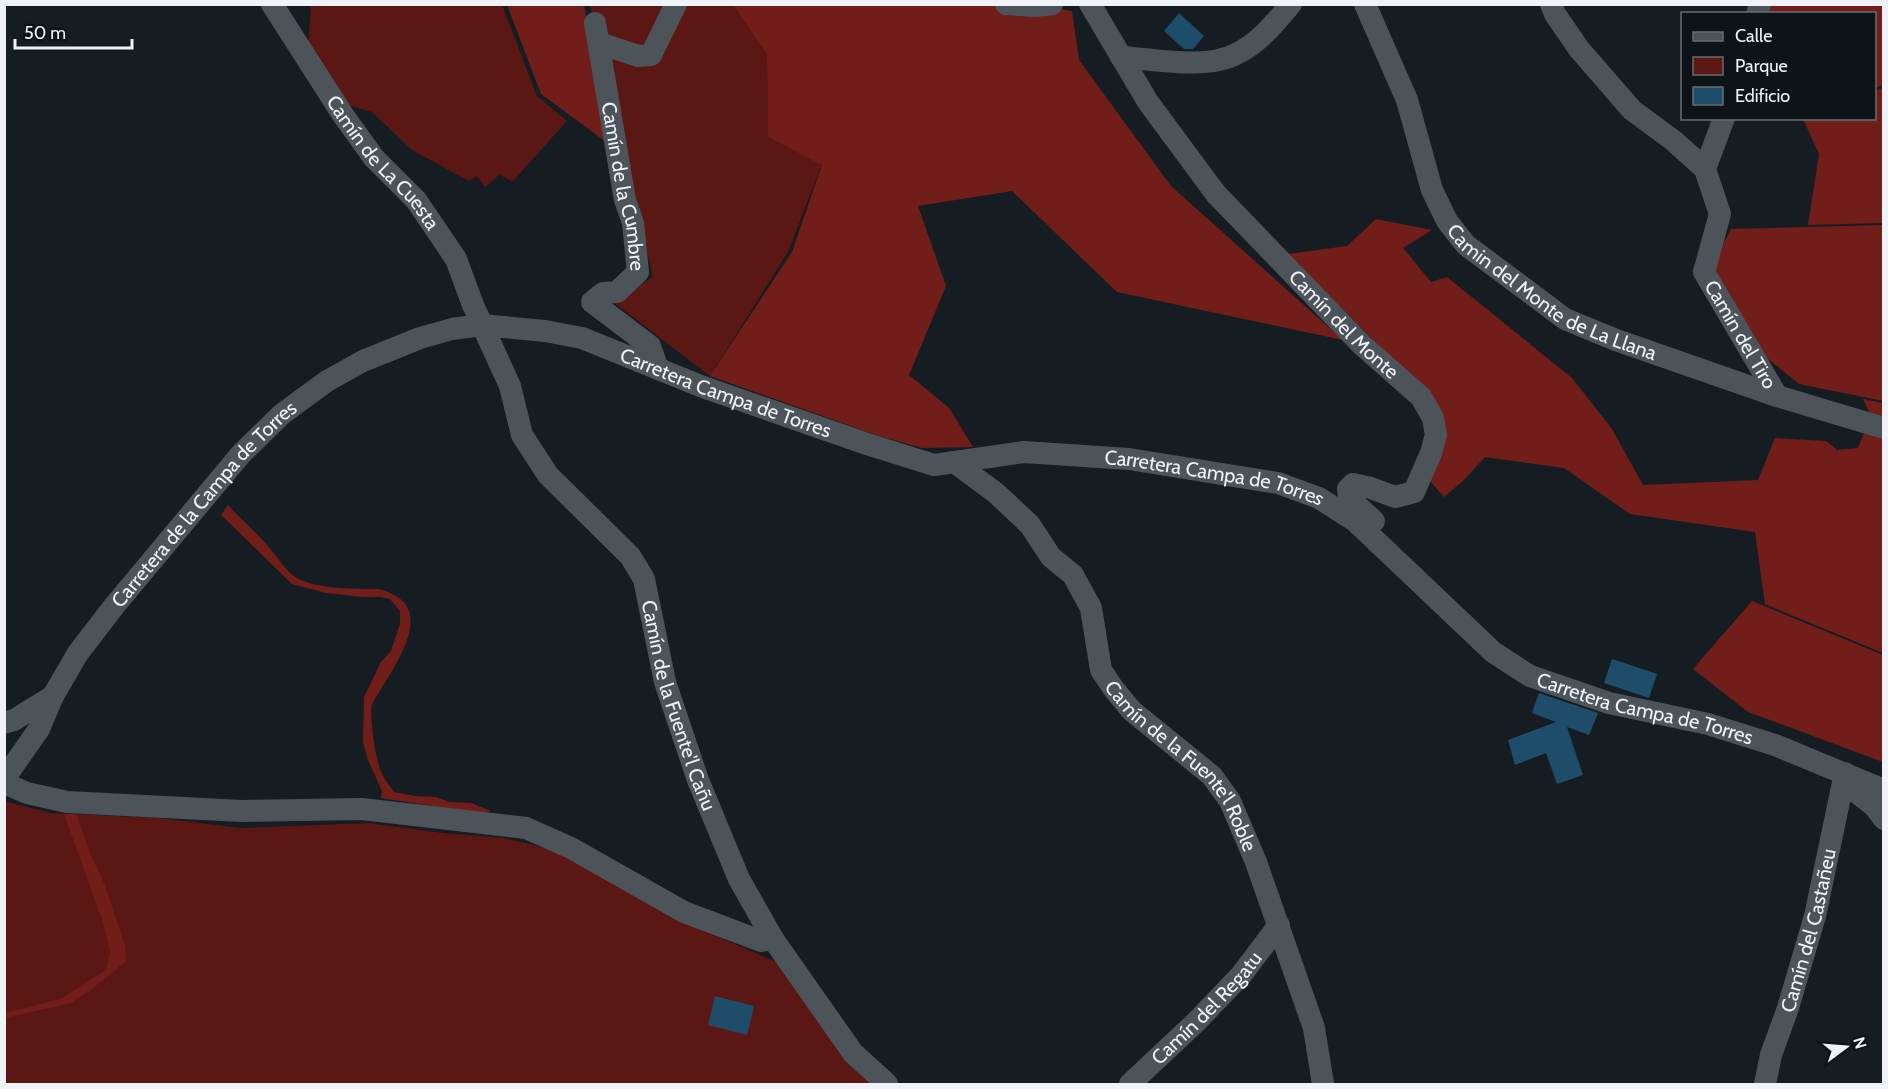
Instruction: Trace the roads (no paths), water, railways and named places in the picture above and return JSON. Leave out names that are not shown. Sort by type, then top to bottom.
[{"type":"street","name":"Camín de La Cuesta","points":[[272,4],[349,124],[374,158],[416,200],[456,258],[482,325]]},
{"type":"street","name":"Camín de la Cumbre","points":[[658,369],[650,346],[592,302],[603,293],[617,292],[638,272],[633,223],[625,200],[597,33],[638,56],[651,55],[676,4]]},
{"type":"street","points":[[1005,4],[1052,4]]},
{"type":"street","points":[[1090,4],[1121,57],[1199,62],[1213,62],[1235,55],[1269,30],[1292,4]]},
{"type":"street","name":"Camin del Monte de La Llana","points":[[1365,4],[1407,100],[1432,190],[1447,221],[1466,245],[1565,319],[1616,340],[1777,396],[1884,428]]},
{"type":"street","name":"Camín del Tiro","points":[[1551,4],[1579,50],[1632,110],[1674,141],[1704,169],[1720,214],[1704,272],[1777,396]]},
{"type":"street","name":"Camín del Monte","points":[[1121,57],[1148,102],[1216,194],[1362,345],[1421,397],[1433,418],[1436,435],[1431,453],[1414,492],[1395,497],[1353,484],[1348,489],[1349,498],[1378,525],[1384,547]]},
{"type":"street","points":[[1704,169],[1723,120]]},
{"type":"street","name":"Carretera Campa de Torres","points":[[482,325],[545,331],[582,338],[703,387],[934,465],[1036,452],[1129,459],[1278,483],[1319,498],[1355,521],[1493,652],[1530,675],[1609,703],[1708,724],[1776,745],[1884,790]]},
{"type":"street","name":"Carretera de la Campa de Torres","points":[[4,781],[39,729],[53,696],[78,653],[241,454],[282,414],[327,381],[363,361],[420,338],[452,329],[482,325]]},
{"type":"street","name":"Camín de la Fuente'l Cañu","points":[[482,325],[510,386],[522,435],[548,475],[630,556],[644,579],[665,682],[699,780],[739,879],[773,939],[853,1053],[887,1084]]},
{"type":"street","name":"Camín de la Fuente'l Roble","points":[[954,462],[996,493],[1030,525],[1051,557],[1073,575],[1091,608],[1101,670],[1132,711],[1212,776],[1230,801],[1256,862],[1314,1028],[1323,1084]]},
{"type":"street","points":[[4,723],[14,720],[53,696]]},
{"type":"street","points":[[1845,773],[1856,792],[1874,806],[1884,819]]},
{"type":"street","name":"Camín del Castañeu","points":[[1765,1084],[1771,1055],[1788,1008],[1815,916],[1845,773]]},
{"type":"street","points":[[4,781],[27,794],[67,802],[242,811],[362,809],[526,828],[571,848],[684,912],[761,941],[773,939]]},
{"type":"street","name":"Camín del Regatu","points":[[1130,1084],[1196,1022],[1242,974],[1279,925]]}]
